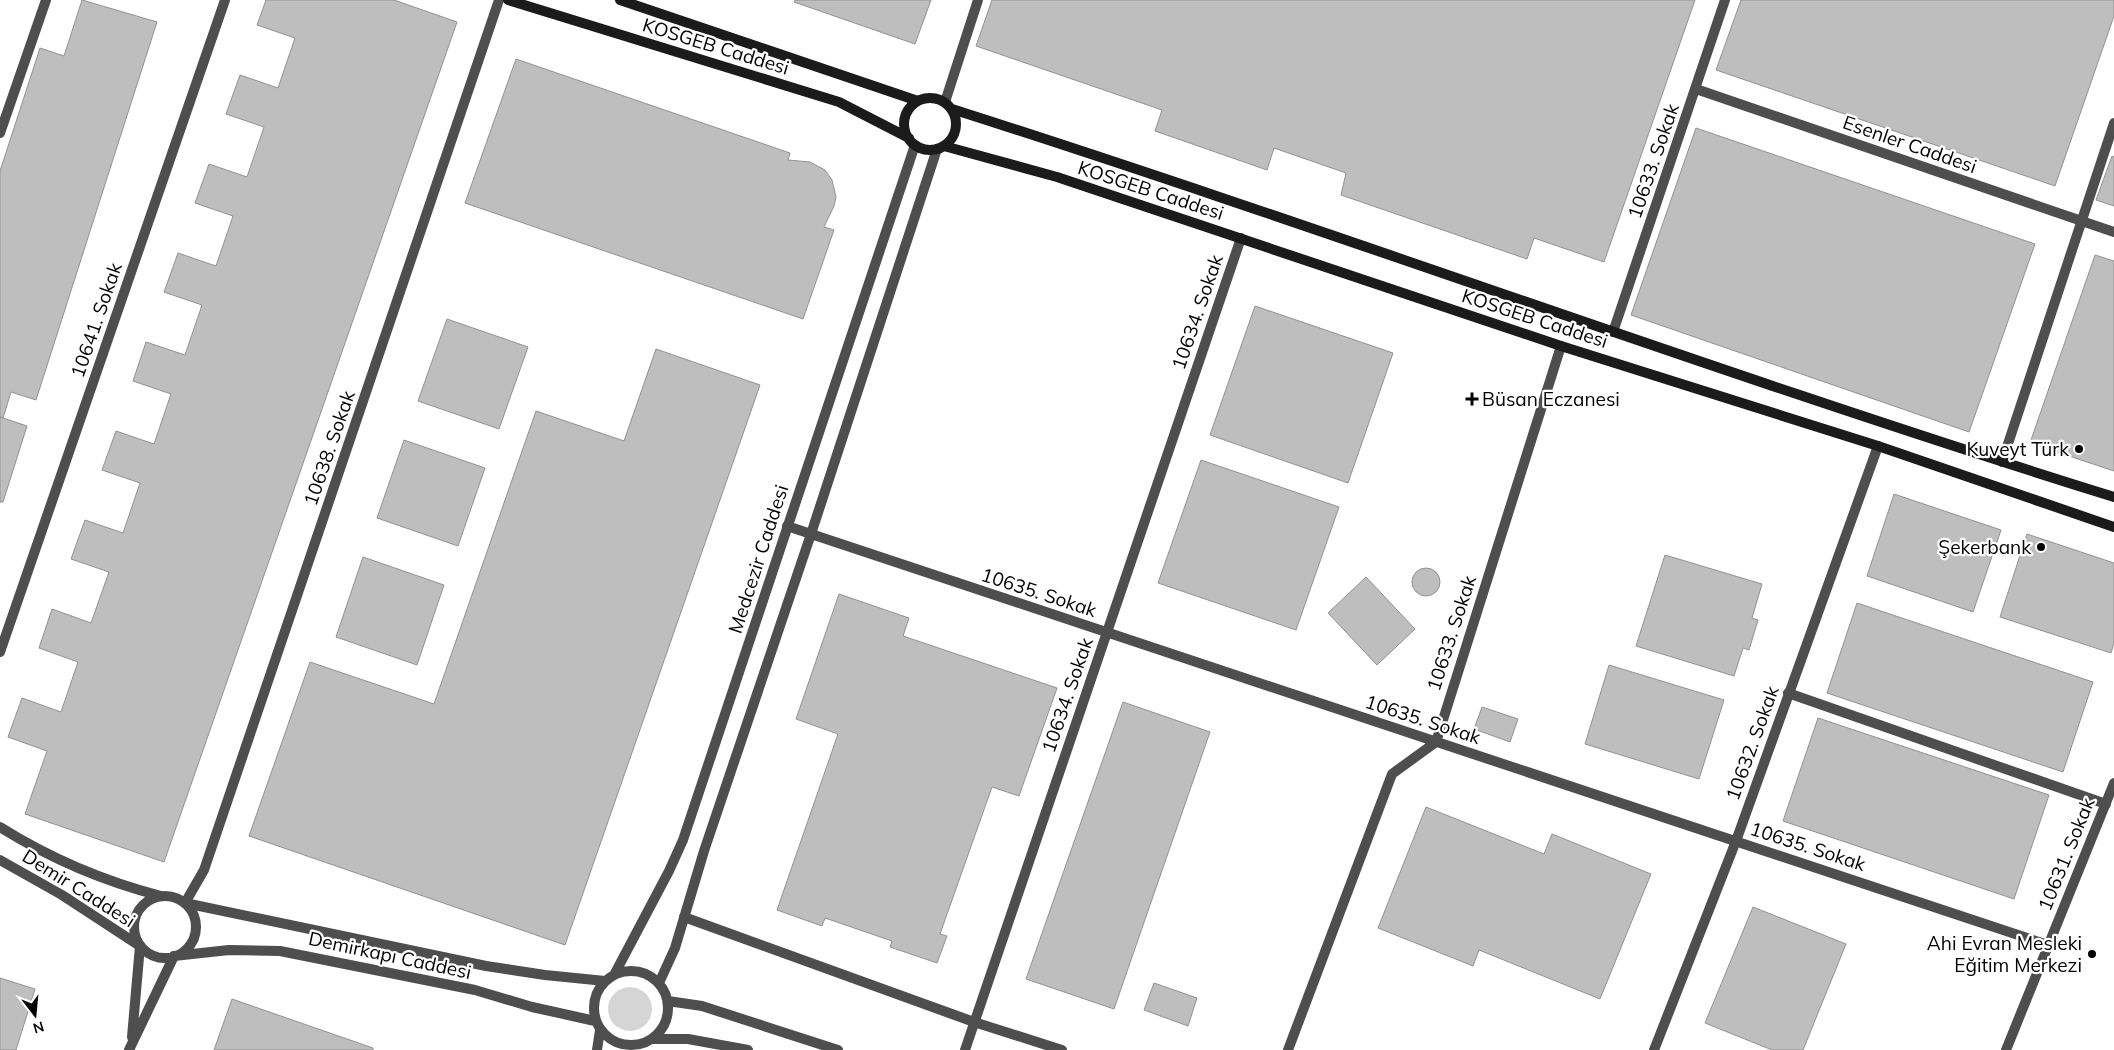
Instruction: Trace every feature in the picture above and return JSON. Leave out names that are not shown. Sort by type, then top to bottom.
[{"type":"main road","name":"KOSGEB Caddesi","points":[[508,0],[839,102],[912,141]]},
{"type":"main road","name":"KOSGEB Caddesi","points":[[620,0],[918,101]]},
{"type":"main road","points":[[931,98],[948,105],[956,125],[950,140],[941,147],[929,150],[912,141],[905,130],[904,122],[911,106],[918,101],[931,98]]},
{"type":"main road","name":"KOSGEB Caddesi","points":[[948,105],[1416,263],[1613,332],[2002,462],[2114,497]]},
{"type":"main road","name":"KOSGEB Caddesi","points":[[941,147],[1057,177],[1560,346],[1878,446],[2114,526]]},
{"type":"street","points":[[0,133],[46,0]]},
{"type":"street","name":"10641. Sokak","points":[[0,652],[225,0]]},
{"type":"street","name":"10638. Sokak","points":[[185,904],[204,870],[499,0]]},
{"type":"street","points":[[948,105],[978,0]]},
{"type":"street","name":"10633. Sokak","points":[[1613,332],[1726,0]]},
{"type":"street","name":"Esenler Caddesi","points":[[1696,89],[2114,232]]},
{"type":"street","points":[[2002,462],[2114,123]]},
{"type":"street","name":"Medcezir Caddesi","points":[[614,975],[670,870],[683,840],[912,141]]},
{"type":"street","points":[[659,983],[675,948],[941,147]]},
{"type":"street","name":"10634. Sokak","points":[[965,1050],[1241,238]]},
{"type":"street","name":"10633. Sokak","points":[[1436,742],[1560,346]]},
{"type":"street","name":"10632. Sokak","points":[[1654,1050],[1736,841],[1878,446]]},
{"type":"street","name":"10635. Sokak","points":[[787,526],[2048,945]]},
{"type":"street","points":[[1788,693],[2106,804]]},
{"type":"street","points":[[1288,1050],[1392,774],[1436,742]]},
{"type":"street","name":"10631. Sokak","points":[[2006,1050],[2114,783]]},
{"type":"street","name":"Demir Caddesi","points":[[0,827],[38,849],[87,873],[162,896]]},
{"type":"street","name":"Demir Caddesi","points":[[0,860],[62,895],[140,946]]},
{"type":"street","points":[[162,896],[174,898],[185,904],[193,914],[195,933],[190,945],[174,956],[130,1047],[140,946],[134,931],[136,914],[146,902],[162,896]]},
{"type":"street","name":"Demirkapı Caddesi","points":[[185,904],[486,966],[545,975],[605,981]]},
{"type":"street","points":[[684,917],[974,1022],[1062,1050]]},
{"type":"street","points":[[140,946],[152,955],[159,957],[174,956]]},
{"type":"street","name":"Demirkapı Caddesi","points":[[174,956],[229,950],[280,951],[475,990],[598,1026]]},
{"type":"street","points":[[596,1050],[598,1026],[593,1010],[594,1000],[598,990],[605,981],[623,971],[633,971],[652,977],[659,983],[668,1001],[666,1022],[652,1039],[641,1047],[619,1044],[609,1038],[598,1026]]},
{"type":"street","points":[[668,1001],[702,1006],[838,1050]]},
{"type":"street","points":[[652,1039],[688,1039],[748,1050]]},
{"type":"shaded area","points":[[630,987],[642,991],[648,997],[652,1009],[648,1021],[642,1027],[630,1031],[618,1027],[612,1021],[608,1009],[612,997],[618,991]]},
{"type":"building","points":[[82,0],[157,22],[36,400],[11,392],[3,418],[0,417],[0,171],[40,48],[64,56]]},
{"type":"building","points":[[266,0],[394,0],[457,22],[164,862],[25,814],[47,751],[8,737],[22,698],[61,712],[78,662],[39,648],[52,609],[91,623],[109,572],[71,559],[85,520],[123,533],[140,483],[102,470],[116,431],[154,444],[171,394],[133,381],[146,342],[185,355],[202,305],[164,292],[178,253],[216,266],[233,216],[195,203],[209,164],[247,177],[264,127],[226,114],[240,75],[278,88],[295,38],[257,25]]},
{"type":"building","points":[[795,0],[931,0],[915,44],[794,2]]},
{"type":"building","points":[[992,0],[1695,0],[1604,262],[1534,238],[1527,259],[1341,195],[1346,173],[1274,148],[1267,170],[1155,131],[1162,110],[976,46]]},
{"type":"building","points":[[1741,0],[2114,0],[2114,16],[2055,186],[1716,70]]},
{"type":"building","points":[[516,59],[790,153],[788,160],[810,162],[825,170],[832,180],[836,197],[824,227],[834,230],[803,319],[465,203]]},
{"type":"building","points":[[1696,128],[2035,244],[1969,432],[1631,315]]},
{"type":"building","points":[[2112,156],[2114,157],[2114,206],[2096,200]]},
{"type":"building","points":[[2095,255],[2114,261],[2114,471],[2030,443]]},
{"type":"building","points":[[1255,306],[1393,353],[1348,483],[1210,435]]},
{"type":"building","points":[[447,319],[528,347],[499,429],[418,401]]},
{"type":"building","points":[[656,349],[760,385],[565,945],[249,836],[310,662],[434,704],[536,411],[624,441]]},
{"type":"building","points":[[0,417],[27,426],[3,502],[0,502]]},
{"type":"building","points":[[404,440],[485,468],[458,546],[377,518]]},
{"type":"building","points":[[1201,460],[1339,507],[1296,630],[1158,583]]},
{"type":"building","points":[[1894,494],[2001,530],[1973,612],[1867,576]]},
{"type":"building","points":[[2027,534],[2114,563],[2114,643],[2111,653],[2000,617]]},
{"type":"building","points":[[1665,555],[1762,584],[1752,618],[1758,620],[1749,650],[1743,648],[1734,676],[1636,646]]},
{"type":"building","points":[[363,557],[444,585],[417,665],[336,637]]},
{"type":"building","points":[[1426,568],[1436,572],[1440,582],[1436,592],[1426,596],[1416,592],[1412,582],[1416,572]]},
{"type":"building","points":[[1366,577],[1415,629],[1377,665],[1328,613]]},
{"type":"building","points":[[839,594],[909,618],[903,636],[1057,688],[1019,796],[992,787],[940,934],[947,936],[937,963],[890,947],[892,941],[825,918],[822,926],[777,910],[838,734],[796,719]]},
{"type":"building","points":[[1857,603],[2093,682],[2063,772],[1827,693]]},
{"type":"building","points":[[1609,665],[1724,700],[1699,779],[1585,744]]},
{"type":"building","points":[[1123,702],[1210,732],[1114,1009],[1026,979]]},
{"type":"building","points":[[1482,707],[1518,719],[1510,742],[1474,729]]},
{"type":"building","points":[[1818,718],[2049,795],[2014,899],[1783,821]]},
{"type":"building","points":[[1426,807],[1544,854],[1552,834],[1651,874],[1600,999],[1479,950],[1473,966],[1378,928]]},
{"type":"building","points":[[1753,907],[1846,944],[1803,1050],[1772,1050],[1705,1023]]},
{"type":"building","points":[[0,978],[35,989],[16,1050],[0,1050]]},
{"type":"building","points":[[1154,983],[1197,998],[1188,1026],[1144,1010]]},
{"type":"building","points":[[232,999],[373,1048],[373,1050],[214,1050]]},
{"type":"place","name":"Büsan Eczanesi","points":[[1472,399]]},
{"type":"place","name":"Kuveyt Türk","points":[[2079,449]]},
{"type":"place","name":"Şekerbank","points":[[2041,547]]},
{"type":"place","name":"Ahi Evran Mesleki Eğitim Merkezi","points":[[2092,954]]}]
